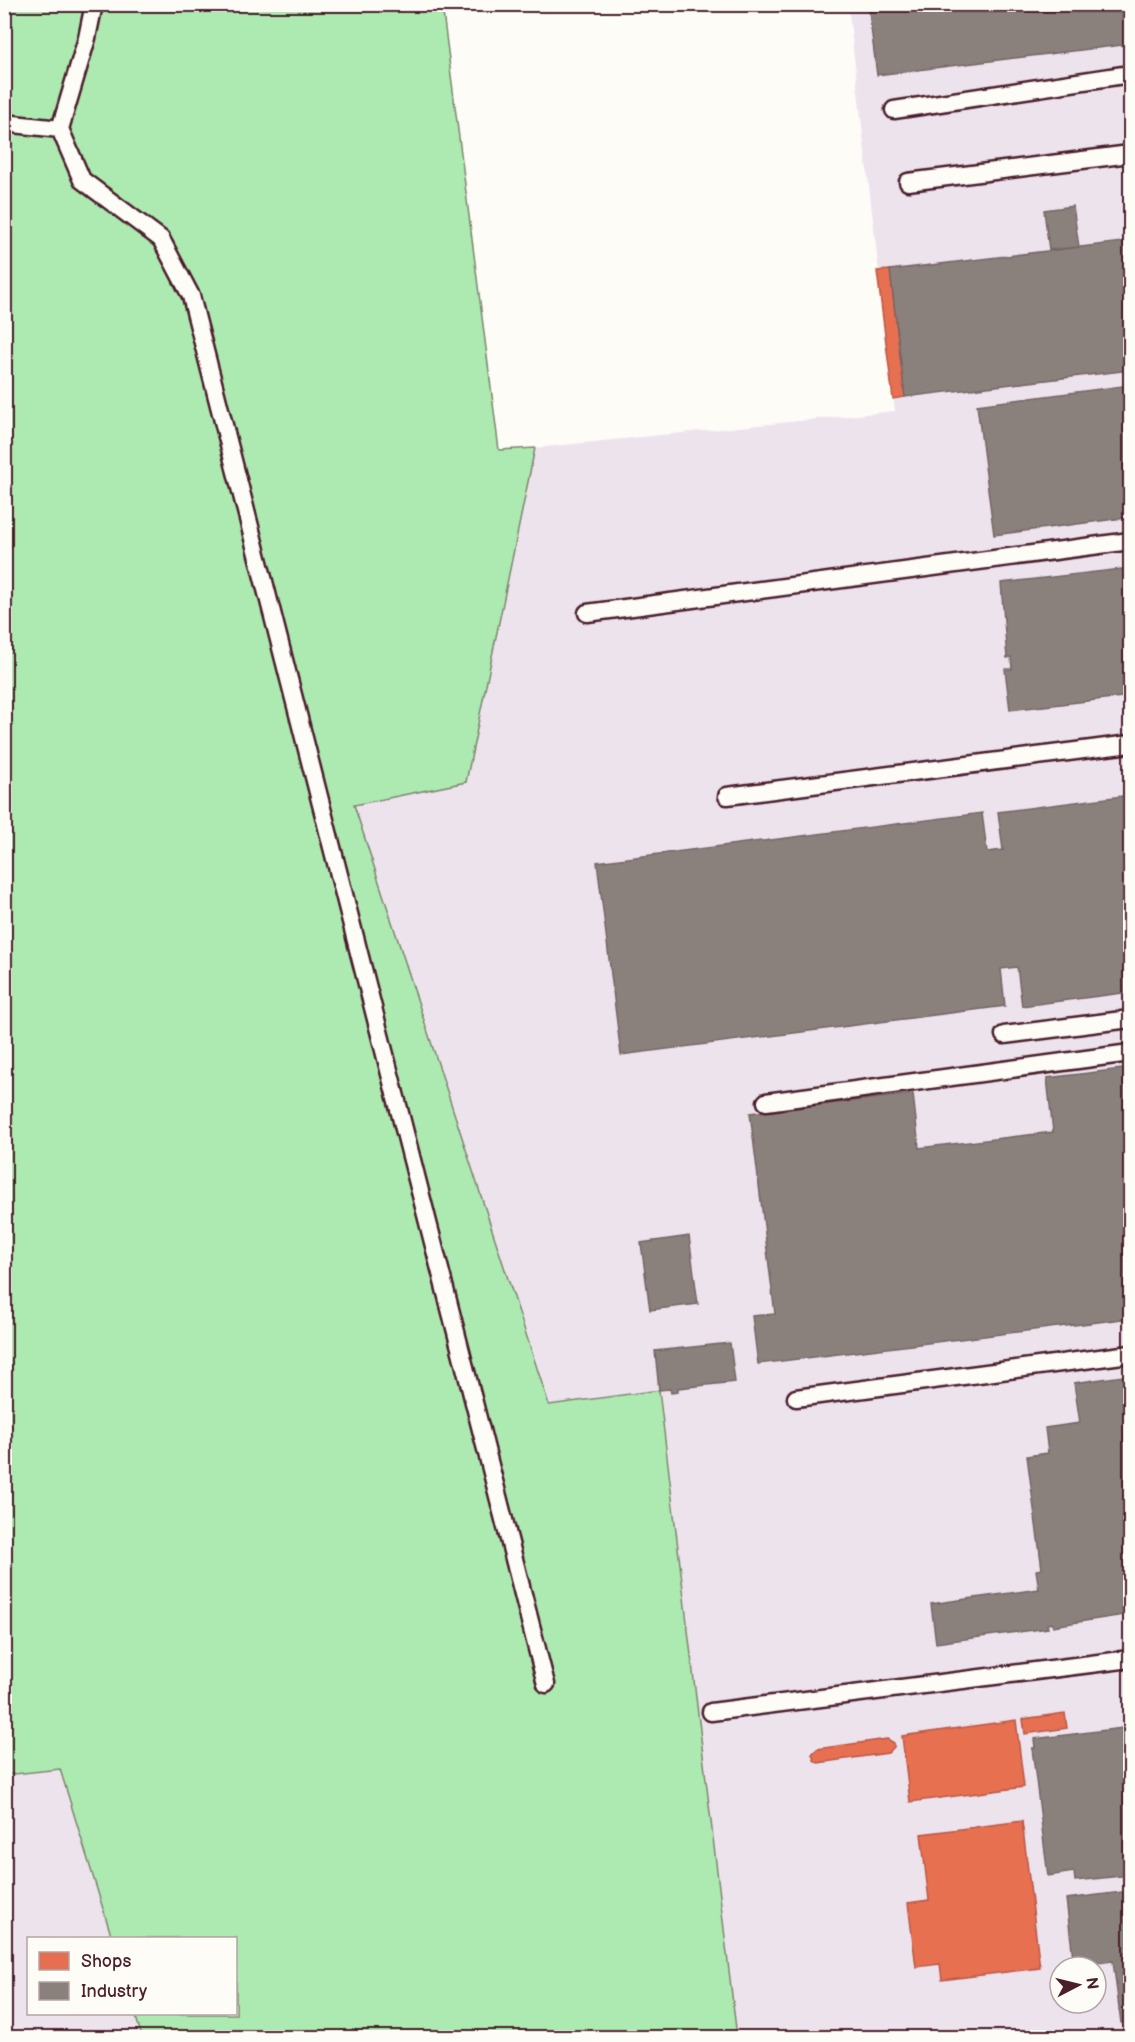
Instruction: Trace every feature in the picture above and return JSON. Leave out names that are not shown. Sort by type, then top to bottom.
[{"type":"lane","points":[[94,4],[87,38],[60,129],[82,180],[161,239],[191,296],[546,1684]]},
{"type":"lane","points":[[894,110],[1131,74]]},
{"type":"lane","points":[[4,123],[60,129]]},
{"type":"lane","points":[[908,182],[1131,154]]},
{"type":"lane","points":[[587,613],[1131,541]]},
{"type":"lane","points":[[727,796],[1131,744]]},
{"type":"lane","points":[[1004,1035],[1131,1019]]},
{"type":"lane","points":[[766,1102],[1131,1053]]},
{"type":"lane","points":[[796,1398],[1131,1354]]},
{"type":"lane","points":[[711,1712],[1131,1659]]},
{"type":"shaded area","points":[[848,5],[1130,5],[1130,2037],[737,2037],[660,1391],[549,1405],[354,805],[466,782],[535,448],[895,411]]},
{"type":"shaded area","points":[[60,1769],[112,1937],[27,1937],[27,2015],[135,2015],[142,2037],[5,2037],[4,1775]]},
{"type":"green space","points":[[4,5],[442,5],[499,450],[535,448],[466,782],[354,805],[549,1405],[659,1390],[737,2037],[142,2037],[135,2015],[237,2015],[237,1937],[112,1937],[60,1769],[5,1775]]},
{"type":"building: Shops","points":[[890,270],[905,397],[893,399],[877,271]]},
{"type":"building: Shops","points":[[1065,1713],[1067,1728],[1025,1734],[1023,1719]]},
{"type":"building: Shops","points":[[1016,1720],[1024,1787],[910,1802],[902,1736]]},
{"type":"building: Shops","points":[[887,1739],[894,1743],[894,1747],[888,1753],[818,1763],[812,1754],[817,1749]]},
{"type":"building: Shops","points":[[1022,1821],[1040,1968],[942,1980],[940,1964],[916,1967],[908,1903],[929,1900],[921,1834]]},
{"type":"building: Industry","points":[[868,4],[1130,4],[1130,44],[877,75]]},
{"type":"building: Industry","points":[[1073,206],[1079,247],[1049,250],[1044,210]]},
{"type":"building: Industry","points":[[1130,241],[1130,370],[905,397],[890,270]]},
{"type":"building: Industry","points":[[1130,385],[1130,517],[994,535],[977,405]]},
{"type":"building: Industry","points":[[1130,568],[1130,696],[1010,710],[1005,669],[1012,669],[1011,657],[1007,658],[1001,583]]},
{"type":"building: Industry","points":[[1130,795],[1130,992],[1022,1006],[1017,967],[1001,969],[1005,1006],[621,1055],[597,862],[982,813],[987,852],[1003,850],[998,812]]},
{"type":"building: Industry","points":[[1130,1068],[1130,1318],[758,1364],[752,1316],[775,1314],[750,1113],[913,1094],[919,1148],[1053,1132],[1047,1078]]},
{"type":"building: Industry","points":[[689,1236],[698,1304],[650,1310],[641,1243]]},
{"type":"building: Industry","points":[[730,1343],[735,1382],[678,1388],[678,1392],[671,1393],[670,1389],[659,1390],[655,1351]]},
{"type":"building: Industry","points":[[1130,1375],[1130,1614],[1053,1626],[1052,1623],[1047,1624],[1048,1628],[936,1643],[931,1604],[1039,1589],[1036,1570],[1042,1569],[1027,1456],[1048,1453],[1045,1428],[1080,1423],[1074,1383]]},
{"type":"building: Industry","points":[[1130,1727],[1130,1875],[1075,1881],[1074,1872],[1048,1876],[1032,1748],[1035,1748],[1034,1739]]},
{"type":"building: Industry","points":[[1130,1891],[1130,2022],[1121,2023],[1113,1961],[1108,1962],[1108,1955],[1073,1955],[1066,1899]]}]
